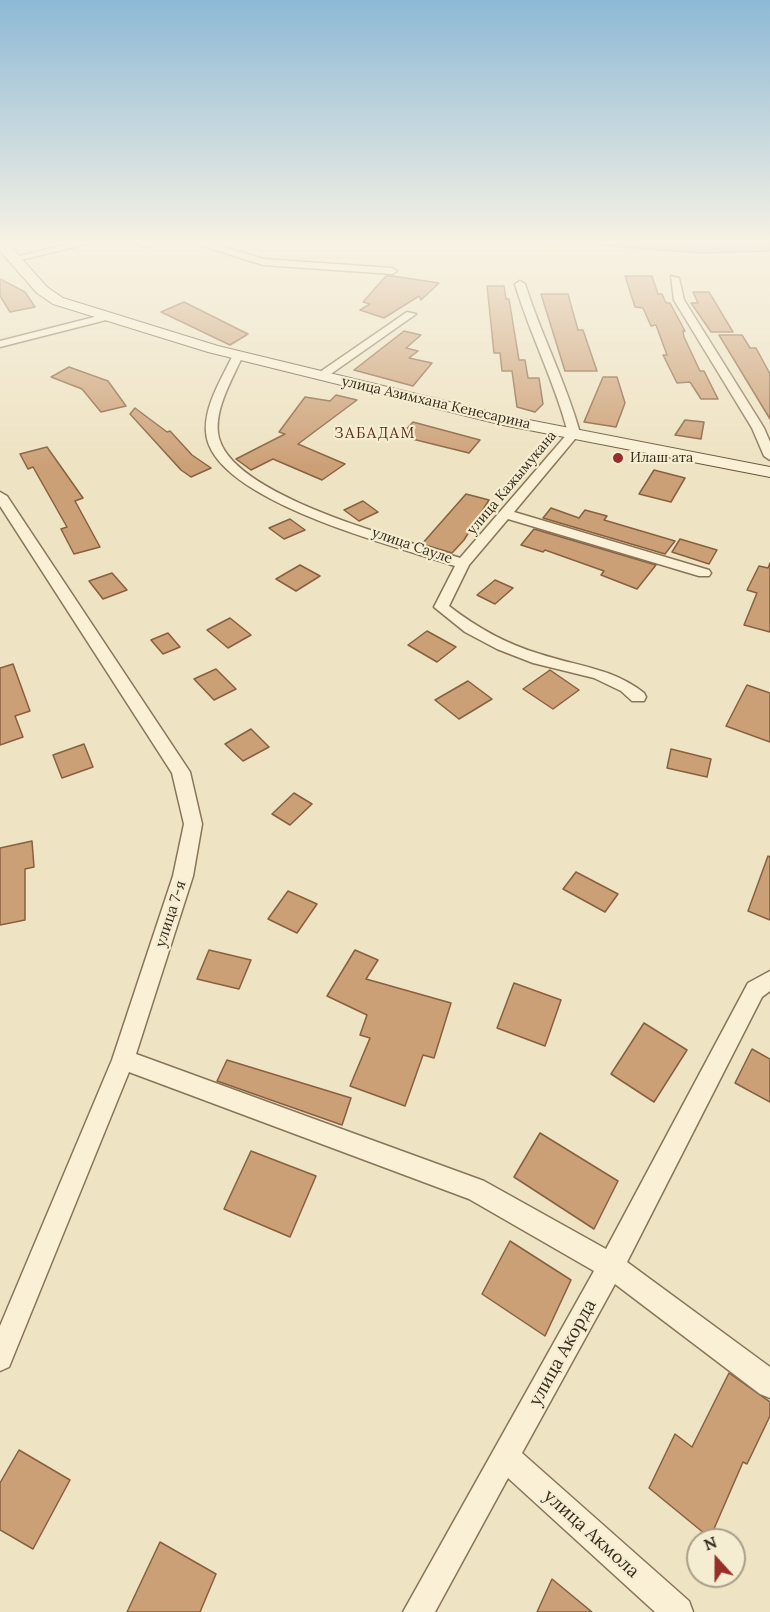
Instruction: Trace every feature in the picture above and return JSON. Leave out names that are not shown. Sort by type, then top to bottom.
[{"type":"street","name":"улица Азимхана Кенесарина","points":[[101,315],[238,355],[503,420],[770,472]]},
{"type":"street","points":[[321,376],[409,315]]},
{"type":"street","name":"улица Кажымукана","points":[[463,564],[574,433],[568,410],[529,315]]},
{"type":"street","points":[[688,315],[758,428],[770,456]]},
{"type":"street","points":[[0,344],[106,317]]},
{"type":"street","name":"улица Сауле","points":[[238,355],[216,407],[212,434],[221,455],[252,482],[280,500],[463,564],[441,607],[467,628],[527,656],[607,678],[630,689],[638,697]]},
{"type":"street","name":"улица 7-я","points":[[0,496],[181,772],[193,824],[183,876],[123,1060],[0,1358]]},
{"type":"street","points":[[505,514],[704,573]]},
{"type":"street","name":"улица Акорда","points":[[418,1612],[611,1266],[755,990],[770,980]]},
{"type":"street","points":[[123,1060],[476,1189],[611,1266],[770,1384]]},
{"type":"street","name":"улица Акмола","points":[[505,1456],[678,1612]]},
{"type":"building","points":[[168,315],[210,315],[248,334],[230,345]]},
{"type":"building","points":[[490,315],[512,315],[519,360],[525,360],[528,378],[539,378],[543,404],[535,412],[517,407],[512,371],[502,371],[500,353],[494,353]]},
{"type":"building","points":[[548,315],[574,315],[578,330],[583,330],[597,371],[565,371]]},
{"type":"building","points":[[646,315],[677,315],[700,371],[704,371],[718,399],[701,399],[690,382],[677,383],[663,355],[667,355],[656,325],[651,326]]},
{"type":"building","points":[[699,315],[723,315],[733,332],[711,332]]},
{"type":"building","points":[[404,331],[421,335],[406,348],[418,351],[409,358],[432,363],[413,386],[354,370]]},
{"type":"building","points":[[719,335],[742,335],[750,348],[756,348],[770,374],[770,419]]},
{"type":"building","points":[[69,367],[108,381],[126,406],[101,412],[82,389],[51,377]]},
{"type":"building","points":[[603,377],[617,377],[625,403],[616,427],[584,422]]},
{"type":"building","points":[[336,395],[357,400],[298,444],[345,464],[322,480],[273,459],[251,470],[236,459],[285,434],[279,432],[305,397],[330,401]]},
{"type":"building","points":[[135,408],[167,432],[170,431],[192,455],[211,468],[191,477],[181,470],[130,414]]},
{"type":"building","points":[[685,420],[704,422],[701,439],[675,435]]},
{"type":"building","points":[[413,422],[480,440],[469,453],[400,436]]},
{"type":"building","points":[[47,447],[83,498],[75,501],[100,547],[74,554],[61,529],[67,527],[33,467],[28,469],[20,454]]},
{"type":"building","points":[[654,470],[685,478],[671,502],[639,494]]},
{"type":"building","points":[[466,494],[489,500],[464,540],[452,553],[422,544]]},
{"type":"building","points":[[363,501],[378,512],[359,521],[344,510]]},
{"type":"building","points":[[551,508],[579,518],[585,510],[607,516],[604,520],[675,541],[665,554],[543,518]]},
{"type":"building","points":[[290,519],[305,530],[284,539],[269,528]]},
{"type":"building","points":[[534,529],[656,565],[637,589],[601,575],[604,571],[545,550],[543,552],[521,545]]},
{"type":"building","points":[[680,539],[717,550],[709,564],[672,552]]},
{"type":"building","points":[[770,563],[770,632],[744,625],[757,593],[747,590],[759,566],[768,568]]},
{"type":"building","points":[[300,565],[320,576],[296,591],[276,579]]},
{"type":"building","points":[[112,573],[127,590],[103,599],[89,581]]},
{"type":"building","points":[[495,580],[513,588],[495,604],[477,595]]},
{"type":"building","points":[[230,618],[251,635],[228,648],[207,630]]},
{"type":"building","points":[[427,631],[456,647],[437,662],[408,645]]},
{"type":"building","points":[[168,633],[180,647],[163,654],[151,640]]},
{"type":"building","points":[[13,664],[30,711],[15,716],[23,737],[0,745],[0,668]]},
{"type":"building","points":[[216,669],[236,689],[214,700],[194,679]]},
{"type":"building","points":[[550,670],[579,690],[553,709],[523,689]]},
{"type":"building","points":[[468,681],[492,699],[459,719],[435,700]]},
{"type":"building","points":[[747,685],[770,693],[770,742],[726,726]]},
{"type":"building","points":[[251,729],[269,747],[243,761],[225,744]]},
{"type":"building","points":[[84,744],[93,767],[62,778],[53,755]]},
{"type":"building","points":[[671,749],[711,759],[707,777],[667,768]]},
{"type":"building","points":[[294,793],[312,804],[290,825],[272,814]]},
{"type":"building","points":[[32,841],[34,867],[25,869],[25,920],[0,925],[0,848]]},
{"type":"building","points":[[768,856],[770,857],[770,920],[748,911]]},
{"type":"building","points":[[576,872],[618,894],[605,912],[563,889]]},
{"type":"building","points":[[288,891],[317,904],[297,933],[268,919]]},
{"type":"building","points":[[209,950],[251,960],[239,989],[197,979]]},
{"type":"building","points":[[355,950],[378,960],[366,979],[451,1003],[434,1058],[423,1055],[405,1106],[350,1086],[370,1038],[360,1035],[367,1015],[327,996]]},
{"type":"building","points":[[514,983],[561,1000],[545,1046],[497,1028]]},
{"type":"building","points":[[644,1023],[687,1050],[654,1102],[611,1074]]},
{"type":"building","points":[[752,1049],[770,1059],[770,1102],[735,1083]]},
{"type":"building","points":[[227,1060],[351,1098],[342,1125],[217,1081]]},
{"type":"building","points":[[540,1133],[618,1181],[594,1229],[514,1177]]},
{"type":"building","points":[[251,1151],[316,1176],[290,1237],[224,1209]]},
{"type":"building","points":[[510,1241],[571,1280],[545,1336],[482,1294]]},
{"type":"building","points":[[729,1373],[770,1402],[770,1416],[747,1464],[743,1462],[714,1528],[698,1528],[649,1488],[675,1434],[692,1447]]},
{"type":"building","points":[[19,1450],[70,1480],[33,1549],[0,1530],[0,1483]]},
{"type":"building","points":[[160,1542],[216,1574],[200,1612],[127,1612]]},
{"type":"building","points":[[552,1579],[592,1612],[537,1612]]},
{"type":"place","name":"Илаш ата","points":[[618,458]]},
{"type":"district","name":"ЗАБАДАМ","points":[[375,434]]}]
